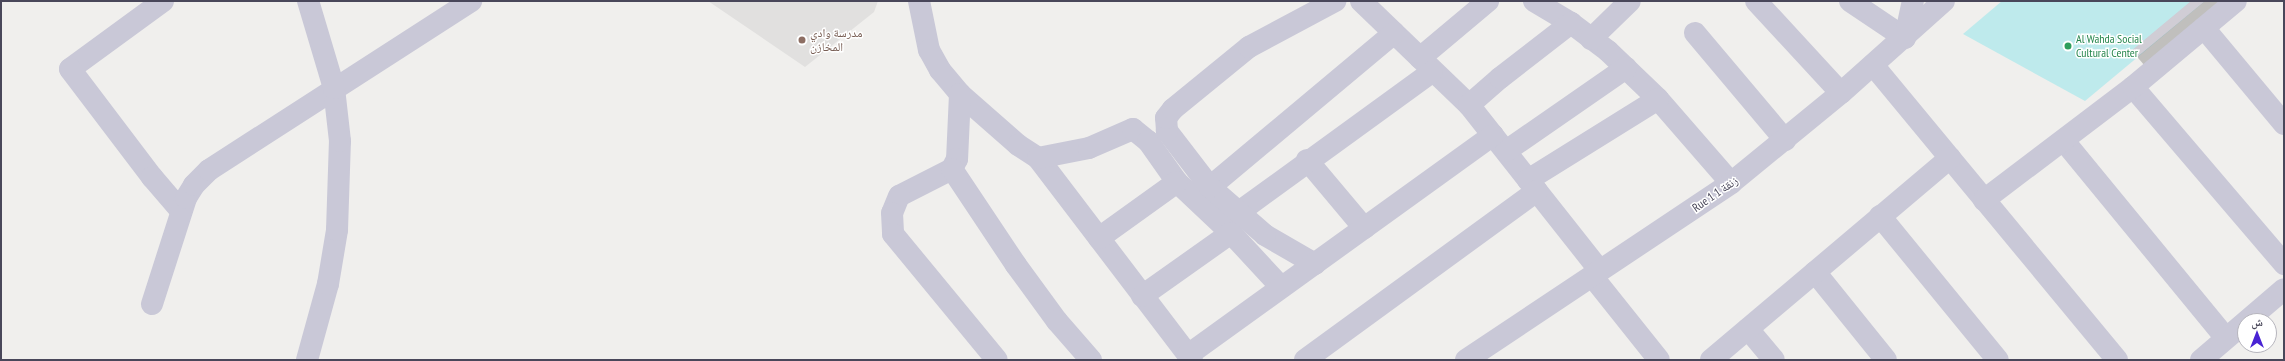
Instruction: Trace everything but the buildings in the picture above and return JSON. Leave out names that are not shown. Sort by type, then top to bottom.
[{"type":"street","points":[[163,1],[70,69],[152,177],[181,211]]},
{"type":"street","points":[[307,360],[328,284],[337,230],[340,141],[334,88],[308,1]]},
{"type":"street","points":[[152,304],[181,211],[194,185],[209,170],[471,1]]},
{"type":"street","points":[[919,1],[929,50],[940,70],[960,94],[1018,145],[1038,158],[1190,358],[1281,287],[1364,228],[1500,143],[1626,68]]},
{"type":"street","points":[[1315,264],[1266,235],[1210,187],[1167,131],[1166,118],[1173,109],[1249,47],[1335,1]]},
{"type":"street","points":[[1361,1],[1469,105],[1533,185],[1659,360]]},
{"type":"street","points":[[1239,212],[1426,65],[1488,1]]},
{"type":"street","points":[[1591,39],[1630,1]]},
{"type":"street","points":[[1756,1],[1841,93]]},
{"type":"street","points":[[1850,1],[1905,38],[1912,1]]},
{"type":"street","name":"Rue 1 زنقة 1","points":[[1466,360],[1731,183],[1786,140],[1905,38],[1944,1]]},
{"type":"street","points":[[1984,200],[2064,141],[2133,87],[2236,1]]},
{"type":"street","points":[[1540,3],[1571,23],[1626,68],[1658,99],[1731,183]]},
{"type":"street","points":[[1469,105],[1500,78],[1571,23]]},
{"type":"street","points":[[2204,28],[2284,124]]},
{"type":"street","points":[[1210,187],[1394,33]]},
{"type":"street","points":[[1695,33],[1786,140]]},
{"type":"street","points":[[1873,65],[2118,360]]},
{"type":"street","points":[[2133,87],[2284,264]]},
{"type":"street","points":[[960,94],[957,159],[952,169],[899,196],[892,213],[893,234],[997,360]]},
{"type":"street","points":[[1305,360],[1533,185],[1658,99]]},
{"type":"street","points":[[1038,158],[1089,148],[1133,129],[1148,141],[1177,182],[1231,233],[1281,287]]},
{"type":"street","points":[[2064,141],[2225,337]]},
{"type":"street","points":[[1712,360],[1950,158]]},
{"type":"street","points":[[1307,160],[1364,228]]},
{"type":"street","points":[[952,169],[1016,265],[1057,321],[1091,360]]},
{"type":"street","points":[[1099,238],[1177,182]]},
{"type":"street","points":[[1880,216],[1998,360]]},
{"type":"street","points":[[1142,296],[1231,233]]},
{"type":"street","points":[[1815,272],[1886,360]]},
{"type":"street","points":[[2200,360],[2225,337],[2284,289]]},
{"type":"street","points":[[1748,329],[1774,360]]},
{"type":"shaded area","name":"مدرسة وادي المخازن","points":[[708,1],[878,1],[874,12],[805,67]]},
{"type":"shaded area","name":"Al Wahda Social Cultural Center","points":[[2002,1],[2205,1],[2085,101],[1963,34]]},
{"type":"place","name":"مدرسة وادي المخازن","points":[[802,40]]},
{"type":"place","name":"Al Wahda Social Cultural Center","points":[[2068,46]]}]
